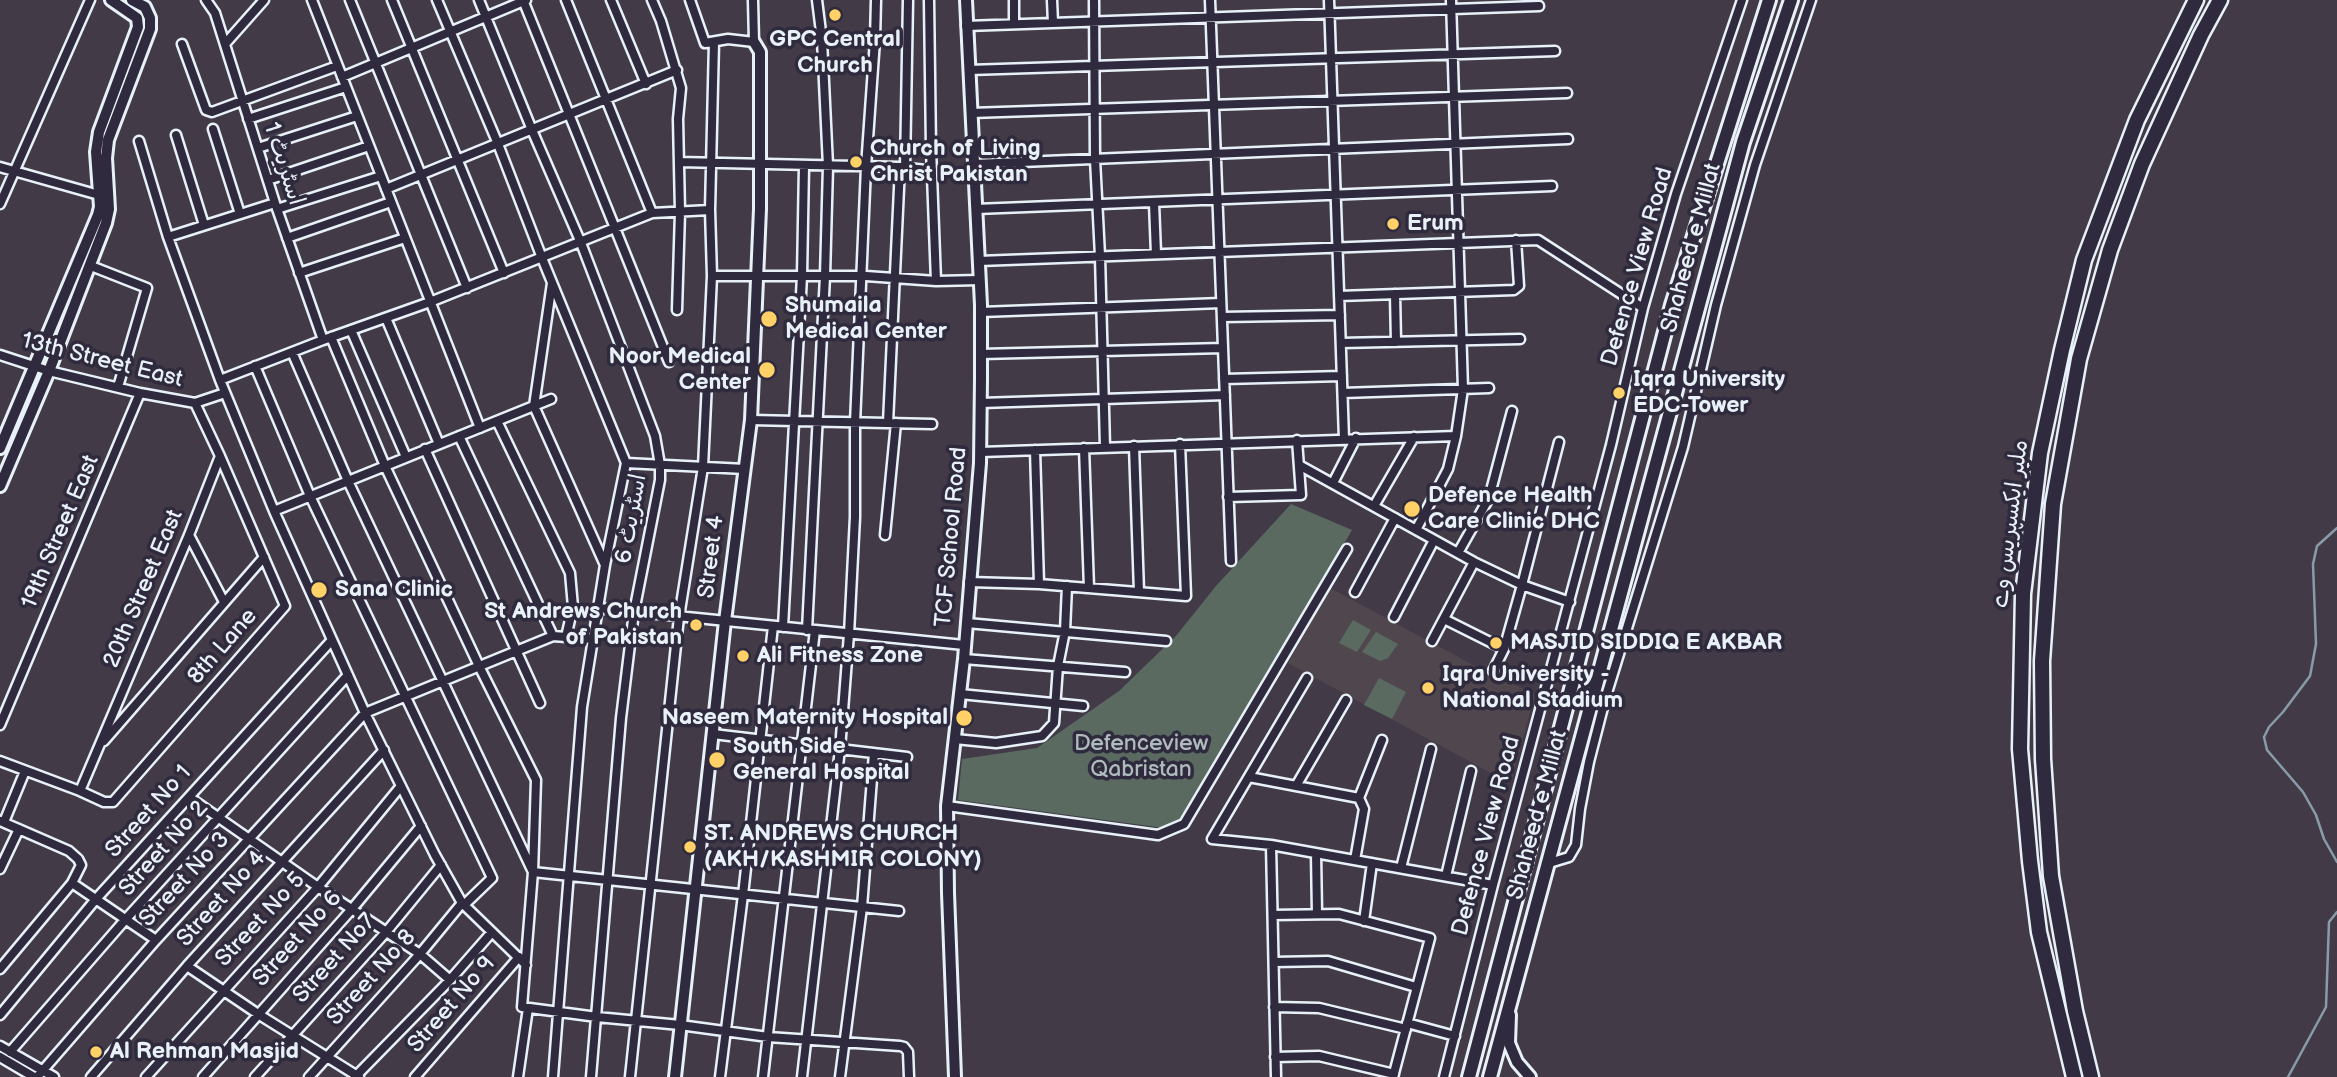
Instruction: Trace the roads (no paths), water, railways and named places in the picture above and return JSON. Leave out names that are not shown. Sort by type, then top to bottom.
[{"type":"highway","name":"ملیر ایکسپریس وے","points":[[2074,1077],[2039,932],[2029,861],[2020,749],[2023,594],[2040,453],[2084,260],[2137,120],[2196,0]]},
{"type":"highway","name":"ملیر ایکسپریس وے","points":[[2091,1077],[2075,1011],[2051,876],[2043,759],[2042,661],[2053,505],[2079,359],[2110,250],[2142,164],[2201,35],[2220,0]]},
{"type":"main road","name":"Shaheed e Millat","points":[[1469,1077],[1672,305],[1769,0]]},
{"type":"main road","name":"Shaheed e Millat","points":[[1490,1077],[1743,142],[1791,0]]},
{"type":"street","points":[[0,204],[90,0]]},
{"type":"street","points":[[0,448],[103,204],[96,152],[99,132],[138,27],[136,18],[111,0]]},
{"type":"street","points":[[0,486],[91,265],[103,204],[108,140],[150,29],[150,18],[145,8],[132,0]]},
{"type":"street","name":"اسٹریٹ 1","points":[[206,0],[215,13],[299,273],[385,466],[536,780],[533,872],[522,1007],[528,1008]]},
{"type":"street","points":[[225,44],[264,0]]},
{"type":"street","points":[[312,0],[480,428]]},
{"type":"street","points":[[350,0],[467,288]]},
{"type":"street","points":[[392,0],[504,273]]},
{"type":"street","points":[[437,0],[626,463],[605,565],[582,707],[553,1077]]},
{"type":"street","name":"اسٹریٹ 6","points":[[479,0],[581,243],[655,436],[660,465],[660,481],[634,612],[621,719],[591,1077]]},
{"type":"street","points":[[342,77],[524,0],[669,362]]},
{"type":"street","points":[[566,0],[652,213]]},
{"type":"street","points":[[611,0],[646,84]]},
{"type":"street","points":[[652,0],[681,89],[678,119],[680,212],[677,310]]},
{"type":"street","points":[[690,0],[705,43],[728,39],[754,42],[753,0]]},
{"type":"street","points":[[763,1077],[801,744],[811,630],[828,166],[822,40],[817,0]]},
{"type":"street","points":[[802,1077],[840,749],[849,634],[855,517],[855,423],[876,0]]},
{"type":"street","points":[[885,535],[892,423],[895,279],[908,0]]},
{"type":"street","points":[[929,0],[936,281]]},
{"type":"street","name":"TCF School Road","points":[[955,1077],[947,806],[964,659],[961,644],[967,623],[981,452],[981,312],[966,26],[967,0]]},
{"type":"street","points":[[1014,0],[1014,24]]},
{"type":"street","points":[[1052,0],[1053,23]]},
{"type":"street","points":[[1094,0],[1094,159],[1100,256],[1105,447]]},
{"type":"street","points":[[1210,0],[1231,562]]},
{"type":"street","points":[[1329,0],[1345,439]]},
{"type":"street","name":"Defence View Road","points":[[1444,1077],[1611,445],[1643,308],[1676,194],[1742,0]]},
{"type":"street","points":[[1546,864],[1569,857],[1576,845],[1589,762],[1606,696],[1683,447],[1716,305],[1755,165],[1811,0]]},
{"type":"street","points":[[966,26],[1329,12],[1451,4],[1539,6]]},
{"type":"street","points":[[1416,530],[1448,469],[1463,389],[1451,4]]},
{"type":"street","points":[[630,1077],[678,617],[703,467],[712,276],[710,210],[714,42]]},
{"type":"street","name":"Street 4","points":[[674,1077],[725,621],[751,420],[760,166],[760,52],[754,42]]},
{"type":"street","points":[[182,44],[206,110],[212,112],[337,66]]},
{"type":"street","points":[[969,69],[1555,51]]},
{"type":"street","points":[[386,189],[677,70]]},
{"type":"street","points":[[248,119],[346,88]]},
{"type":"street","points":[[971,113],[1567,93]]},
{"type":"street","points":[[258,148],[357,116]]},
{"type":"street","points":[[213,129],[240,214]]},
{"type":"street","points":[[176,135],[204,225]]},
{"type":"street","points":[[974,164],[1567,139]]},
{"type":"street","points":[[139,141],[168,237],[225,393],[274,511],[365,713],[463,904],[526,965]]},
{"type":"street","points":[[268,180],[369,146]]},
{"type":"street","points":[[679,163],[902,167],[925,170]]},
{"type":"street","points":[[783,627],[802,276],[804,166]]},
{"type":"street","points":[[0,167],[103,204]]},
{"type":"street","points":[[168,237],[240,214],[381,176]]},
{"type":"street","points":[[976,209],[1552,187]]},
{"type":"street","points":[[287,238],[391,202]]},
{"type":"street","points":[[1154,203],[1156,254]]},
{"type":"street","points":[[220,380],[467,288],[652,213],[710,210]]},
{"type":"street","points":[[299,273],[405,238]]},
{"type":"street","points":[[1339,296],[1517,289],[1516,240]]},
{"type":"street","points":[[979,261],[1538,240],[1643,308]]},
{"type":"street","points":[[91,265],[147,288],[118,387]]},
{"type":"street","points":[[712,276],[862,276],[936,281],[980,280]]},
{"type":"street","points":[[552,283],[534,406],[605,565]]},
{"type":"street","points":[[1395,294],[1396,342]]},
{"type":"street","points":[[981,312],[1221,303]]},
{"type":"street","points":[[1222,317],[1340,315]]},
{"type":"street","points":[[386,318],[439,444]]},
{"type":"street","points":[[351,330],[406,457]]},
{"type":"street","points":[[1341,343],[1520,339]]},
{"type":"street","points":[[981,354],[1223,348]]},
{"type":"street","points":[[292,352],[348,481],[533,872],[899,911]]},
{"type":"street","name":"13th Street East","points":[[0,355],[49,371],[195,403]]},
{"type":"street","points":[[255,366],[310,496],[404,697]]},
{"type":"street","points":[[1224,379],[1342,376]]},
{"type":"street","points":[[1343,393],[1489,388]]},
{"type":"street","name":"19th Street East","points":[[0,725],[140,393]]},
{"type":"street","points":[[220,456],[195,403],[225,393]]},
{"type":"street","points":[[981,403],[1225,395]]},
{"type":"street","points":[[274,511],[551,399]]},
{"type":"street","points":[[1458,553],[1489,498],[1512,411]]},
{"type":"street","points":[[751,420],[932,424]]},
{"type":"street","points":[[497,421],[570,573],[573,607],[566,637]]},
{"type":"street","points":[[459,436],[553,636]]},
{"type":"street","points":[[981,452],[1456,436]]},
{"type":"street","points":[[1374,506],[1414,437]]},
{"type":"street","points":[[1333,483],[1356,438]]},
{"type":"street","points":[[1228,497],[1301,495],[1297,440]]},
{"type":"street","points":[[1493,671],[1504,649],[1559,442]]},
{"type":"street","points":[[969,582],[1039,584],[1186,596],[1180,444]]},
{"type":"street","points":[[1133,446],[1139,592]]},
{"type":"street","points":[[1084,448],[1089,588]]},
{"type":"street","points":[[425,449],[540,703]]},
{"type":"street","points":[[1035,450],[1039,584]]},
{"type":"street","name":"20th Street East","points":[[80,790],[220,456]]},
{"type":"street","name":"8th Lane","points":[[80,790],[109,803],[113,802],[285,606],[220,456]]},
{"type":"street","points":[[626,463],[745,468]]},
{"type":"street","points":[[1298,465],[1474,562],[1522,585],[1570,602]]},
{"type":"street","points":[[1355,592],[1395,518]]},
{"type":"street","points":[[189,535],[224,602]]},
{"type":"street","points":[[1394,617],[1434,540]]},
{"type":"street","points":[[947,806],[1158,835],[1184,824],[1347,549]]},
{"type":"street","points":[[97,749],[264,557]]},
{"type":"street","points":[[1432,641],[1474,562]]},
{"type":"street","points":[[955,739],[996,743],[1042,736],[1054,723],[1058,666],[1065,631],[1067,586]]},
{"type":"street","points":[[598,608],[961,644]]},
{"type":"street","points":[[1444,618],[1504,649]]},
{"type":"street","points":[[967,623],[1167,641]]},
{"type":"street","points":[[720,1077],[773,626]]},
{"type":"street","points":[[365,713],[553,636],[593,639]]},
{"type":"street","name":"Street No 1","points":[[0,1015],[96,899],[332,640]]},
{"type":"street","points":[[964,659],[1125,672]]},
{"type":"street","name":"Street No 2","points":[[10,1052],[125,920],[348,675]]},
{"type":"street","points":[[1307,678],[1212,839],[1271,845],[1493,884]]},
{"type":"street","points":[[960,694],[1083,705]]},
{"type":"street","name":"Street No 8","points":[[309,1077],[463,904],[492,878],[404,697]]},
{"type":"street","points":[[1296,786],[1346,699]]},
{"type":"street","name":"Street No 3","points":[[38,1074],[156,940],[365,713]]},
{"type":"street","points":[[713,734],[907,757]]},
{"type":"street","points":[[1355,860],[1364,809],[1359,798],[1382,740]]},
{"type":"street","points":[[1401,868],[1431,749]]},
{"type":"street","name":"Street No 4","points":[[91,1077],[187,966],[384,750]]},
{"type":"street","points":[[839,1077],[862,907],[874,753]]},
{"type":"street","points":[[0,761],[80,790]]},
{"type":"street","points":[[0,969],[72,883],[81,868],[76,856],[69,851],[2,821],[24,771]]},
{"type":"street","points":[[1446,876],[1471,771]]},
{"type":"street","points":[[1248,777],[1359,798]]},
{"type":"street","name":"Street No 5","points":[[146,1077],[318,887],[401,786]]},
{"type":"street","points":[[189,797],[248,840],[420,954],[450,980]]},
{"type":"street","name":"Street No 6","points":[[203,1077],[352,909],[421,826]]},
{"type":"street","points":[[0,869],[19,829]]},
{"type":"street","points":[[1271,845],[1276,1077]]},
{"type":"street","points":[[1316,853],[1317,914]]},
{"type":"street","points":[[1364,921],[1372,863]]},
{"type":"street","name":"Street No7","points":[[255,1077],[387,931],[441,865]]},
{"type":"street","points":[[72,883],[156,940]]},
{"type":"street","points":[[1273,915],[1339,914],[1430,938],[1394,1075],[1319,1056],[1275,1057]]},
{"type":"street","points":[[187,966],[357,1077],[492,932]]},
{"type":"street","name":"Street No 9","points":[[415,1077],[519,957]]},
{"type":"street","points":[[1274,962],[1328,961],[1416,987]]},
{"type":"street","points":[[1510,998],[1509,1043],[1517,1062],[1530,1077]]},
{"type":"street","points":[[1274,1007],[1319,1008],[1455,1036]]},
{"type":"street","points":[[518,1077],[528,1008],[768,1037],[904,1047],[908,1052],[909,1077]]},
{"type":"street","points":[[0,1046],[38,1074]]},
{"type":"street","points":[[0,1057],[38,1074],[54,1077]]},
{"type":"waterway","points":[[2337,528],[2317,546],[2313,564],[2316,644],[2310,676],[2264,737],[2267,750],[2303,792],[2337,862]]},
{"type":"waterway","points":[[2288,1077],[2326,1007],[2329,922],[2337,912]]},
{"type":"place","name":"GPC Central Church","points":[[835,15]]},
{"type":"place","name":"Church of Living Christ Pakistan","points":[[856,162]]},
{"type":"place","name":"Erum","points":[[1393,224]]},
{"type":"place","name":"Shumaila Medical Center","points":[[769,319]]},
{"type":"place","name":"Noor Medical Center","points":[[767,370]]},
{"type":"place","name":"Iqra University EDC-Tower","points":[[1619,393]]},
{"type":"place","name":"Defence Health Care Clinic DHC","points":[[1412,509]]},
{"type":"place","name":"Sana Clinic","points":[[319,590]]},
{"type":"place","name":"St Andrews Church of Pakistan","points":[[696,625]]},
{"type":"place","name":"MASJID SIDDIQ E AKBAR","points":[[1496,643]]},
{"type":"place","name":"Ali Fitness Zone","points":[[743,656]]},
{"type":"place","name":"Iqra University - National Stadium","points":[[1428,688]]},
{"type":"place","name":"Naseem Maternity Hospital","points":[[964,718]]},
{"type":"place","name":"South Side General Hospital","points":[[717,760]]},
{"type":"place","name":"ST. ANDREWS CHURCH (AKH/KASHMIR COLONY)","points":[[690,847]]},
{"type":"place","name":"Al Rehman Masjid","points":[[96,1052]]},
{"type":"park label","name":"Defenceview Qabristan","points":[[1141,757]]}]
